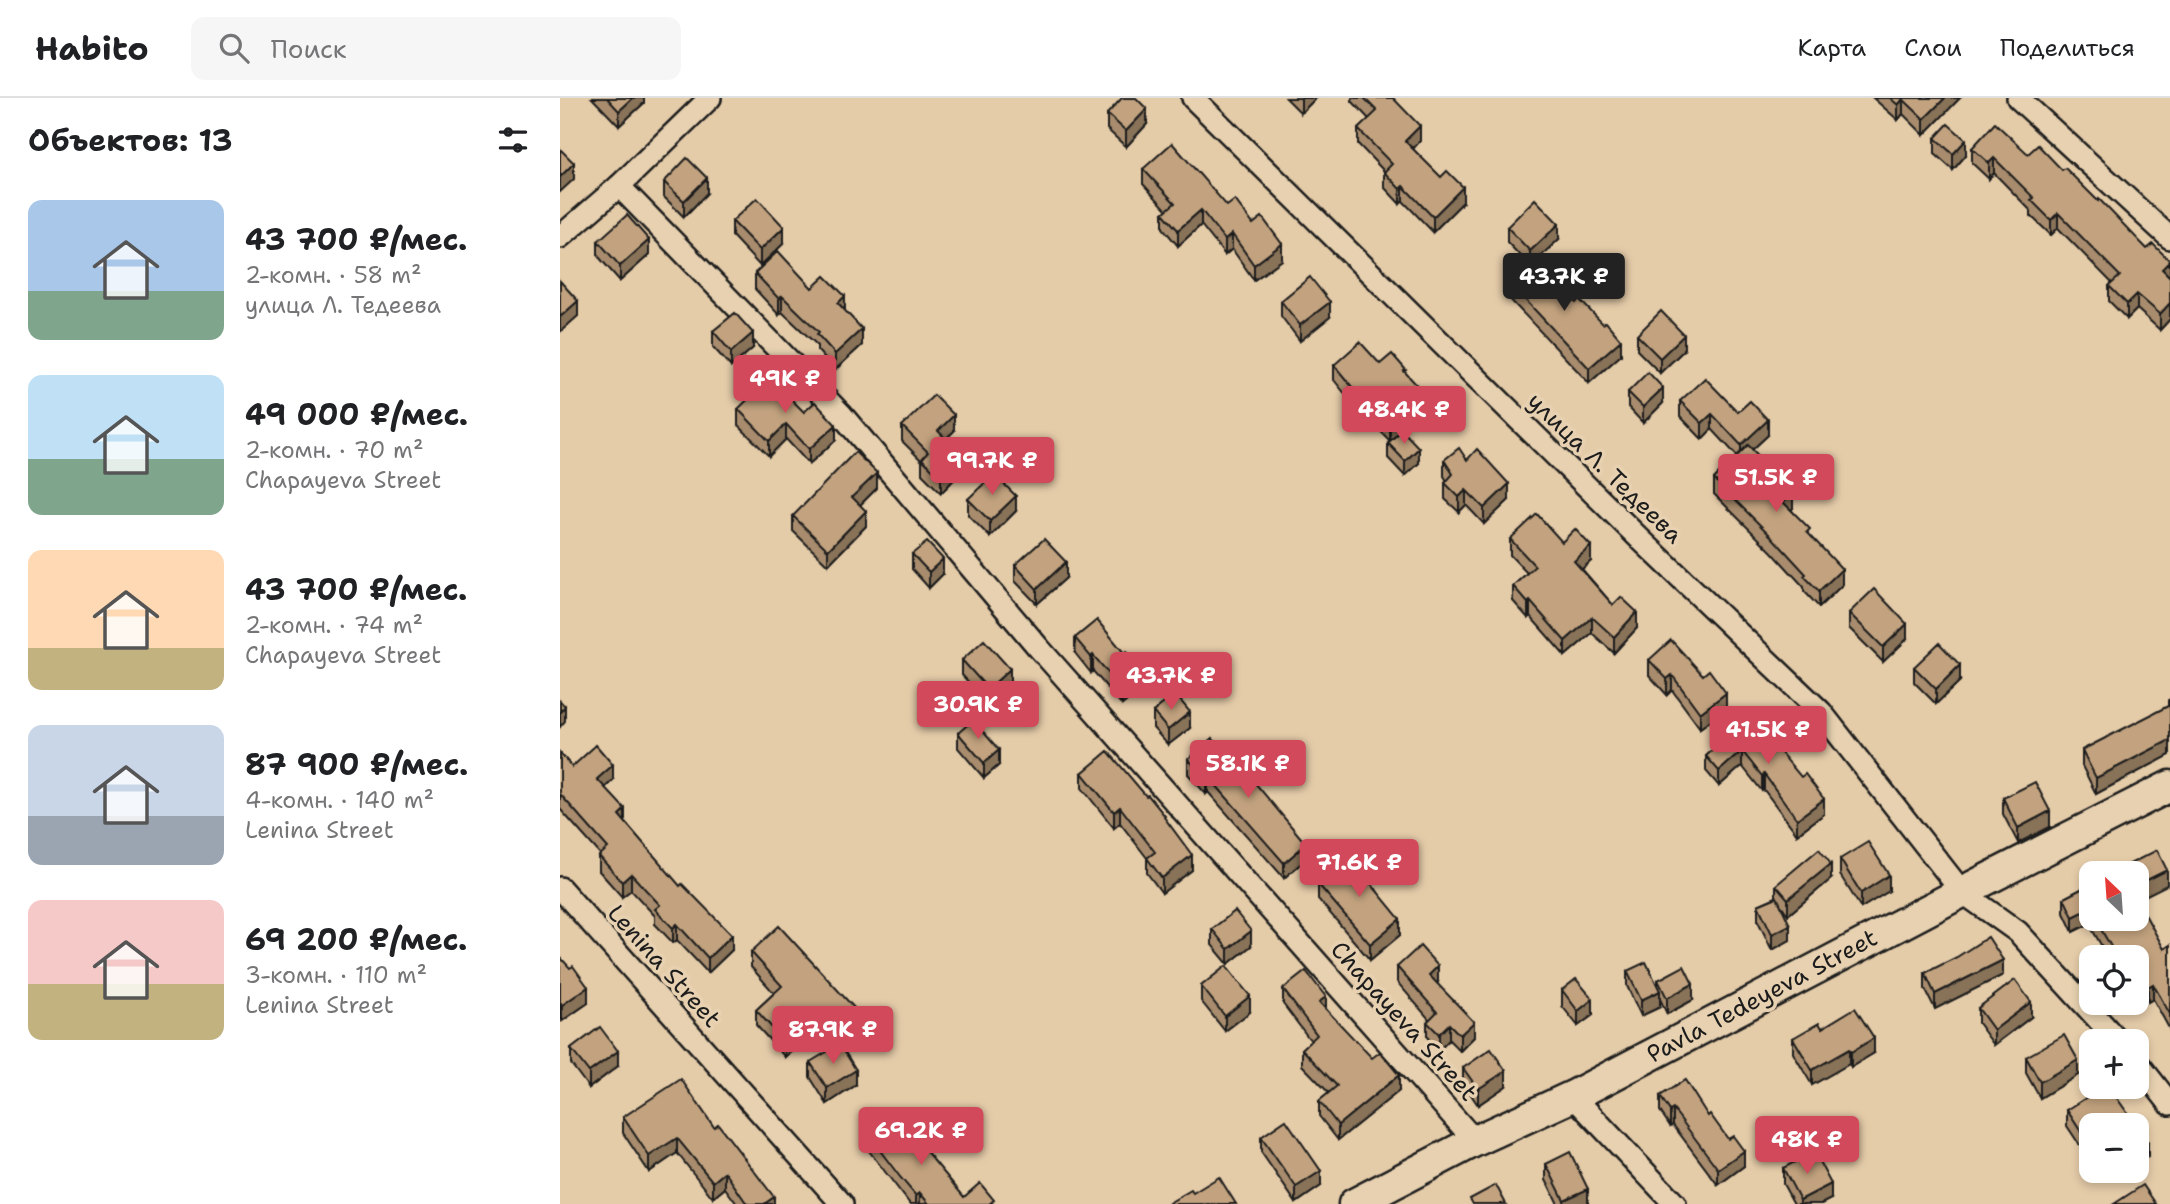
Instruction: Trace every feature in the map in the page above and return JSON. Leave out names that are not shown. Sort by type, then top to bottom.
[{"type":"main road","name":"Pavla Tedeyeva Street","points":[[1354,1204],[1475,1141],[1573,1096],[2170,786]]},
{"type":"street","points":[[560,237],[619,186],[710,98]]},
{"type":"street","name":"улица Л. Тедеева","points":[[1193,98],[1638,537],[1821,712],[1962,892],[2018,932],[2107,1029]]},
{"type":"street","points":[[2018,98],[2170,238]]},
{"type":"street","name":"Chapayeva Street","points":[[619,186],[841,414],[1048,658],[1475,1141]]},
{"type":"street","name":"Lenina Street","points":[[560,888],[842,1204]]},
{"type":"street","points":[[2149,1077],[2170,1104]]},
{"type":"street","points":[[1573,1096],[1675,1204]]},
{"type":"building","points":[[607,98],[633,98],[619,111]]},
{"type":"building","points":[[1122,98],[1136,98],[1147,109],[1126,131],[1107,114]]},
{"type":"building","points":[[1364,98],[1393,98],[1420,126],[1405,141],[1441,177],[1447,171],[1463,187],[1433,217],[1403,186],[1400,189],[1384,172],[1392,164],[1358,129],[1377,111]]},
{"type":"building","points":[[1890,98],[1945,98],[1924,119],[1903,99],[1898,105]]},
{"type":"building","points":[[1995,123],[2028,154],[2038,145],[2062,170],[2065,168],[2098,201],[2099,199],[2147,249],[2153,244],[2170,261],[2162,269],[2170,277],[2170,303],[2160,314],[2137,294],[2127,304],[2109,286],[2120,276],[2058,213],[2051,220],[2031,200],[2034,198],[1994,158],[1989,163],[1972,148]]},
{"type":"building","points":[[1948,124],[1966,140],[1953,154],[1935,138]]},
{"type":"building","points":[[1172,143],[1227,206],[1235,200],[1253,224],[1262,217],[1282,244],[1254,265],[1232,234],[1225,240],[1201,210],[1178,230],[1163,213],[1175,203],[1143,169]]},
{"type":"building","points":[[560,149],[574,163],[560,177]]},
{"type":"building","points":[[687,158],[707,178],[684,201],[664,182]]},
{"type":"building","points":[[757,198],[784,227],[760,250],[732,221]]},
{"type":"building","points":[[1535,199],[1559,224],[1530,251],[1507,227]]},
{"type":"building","points":[[627,215],[649,240],[620,266],[598,241]]},
{"type":"building","points":[[778,251],[812,288],[825,276],[845,296],[838,303],[862,329],[835,354],[817,334],[819,332],[782,296],[779,299],[755,273]]},
{"type":"building","points":[[1530,256],[1576,303],[1579,299],[1603,324],[1606,322],[1621,340],[1589,368],[1506,279]]},
{"type":"building","points":[[1310,277],[1330,302],[1300,325],[1281,301]]},
{"type":"building","points":[[560,281],[578,301],[560,317]]},
{"type":"building","points":[[1661,311],[1684,335],[1660,358],[1637,335]]},
{"type":"building","points":[[735,313],[753,333],[731,352],[713,331]]},
{"type":"building","points":[[1360,342],[1380,364],[1392,354],[1424,393],[1390,426],[1366,404],[1334,365]]},
{"type":"building","points":[[1648,372],[1663,388],[1643,407],[1628,392]]},
{"type":"building","points":[[770,378],[804,412],[815,402],[836,425],[809,449],[786,424],[769,441],[738,409]]},
{"type":"building","points":[[1705,378],[1738,412],[1750,401],[1768,420],[1741,445],[1712,414],[1702,423],[1680,401]]},
{"type":"building","points":[[934,395],[954,415],[938,431],[963,455],[941,477],[922,459],[928,452],[902,426]]},
{"type":"building","points":[[1402,430],[1419,448],[1405,461],[1388,443]]},
{"type":"building","points":[[1748,445],[1793,492],[1783,502],[1810,529],[1807,532],[1842,569],[1819,591],[1772,537],[1714,479]]},
{"type":"building","points":[[1459,448],[1467,460],[1477,449],[1509,484],[1484,508],[1466,490],[1459,497],[1445,483],[1453,474],[1444,460]]},
{"type":"building","points":[[855,452],[877,473],[852,497],[866,511],[828,550],[793,516]]},
{"type":"building","points":[[994,474],[1016,496],[990,521],[968,499]]},
{"type":"building","points":[[1537,514],[1562,542],[1575,529],[1591,546],[1574,561],[1613,605],[1621,597],[1637,612],[1614,637],[1592,617],[1565,641],[1513,586],[1535,566],[1510,539]]},
{"type":"building","points":[[1044,539],[1066,562],[1037,589],[1015,565]]},
{"type":"building","points":[[927,542],[943,559],[929,572],[912,554]]},
{"type":"building","points":[[1874,589],[1907,624],[1883,647],[1849,613]]},
{"type":"building","points":[[1097,620],[1124,653],[1127,651],[1144,671],[1122,689],[1075,638]]},
{"type":"building","points":[[984,640],[1010,669],[988,689],[962,660]]},
{"type":"building","points":[[1671,640],[1703,675],[1709,670],[1726,693],[1700,713],[1672,675],[1667,679],[1649,660]]},
{"type":"building","points":[[1939,643],[1960,665],[1936,689],[1914,667]]},
{"type":"building","points":[[1175,694],[1190,712],[1168,730],[1153,712]]},
{"type":"building","points":[[2170,705],[2170,740],[2096,778],[2082,750]]},
{"type":"building","points":[[1751,717],[1801,777],[1805,774],[1824,799],[1797,819],[1764,774],[1762,776],[1742,751],[1719,771],[1706,756]]},
{"type":"building","points":[[973,720],[999,750],[984,763],[958,733]]},
{"type":"building","points":[[1212,738],[1249,780],[1251,778],[1306,844],[1284,863],[1208,776],[1206,778],[1188,759]]},
{"type":"building","points":[[596,745],[613,765],[597,779],[625,809],[619,815],[680,886],[682,884],[732,935],[708,958],[677,924],[673,928],[655,909],[660,905],[631,874],[622,882],[599,856],[608,848],[560,794],[560,753],[572,767]]},
{"type":"building","points":[[1108,751],[1165,816],[1192,855],[1162,878],[1147,858],[1155,852],[1120,807],[1114,812],[1082,773]]},
{"type":"building","points":[[2035,782],[2050,811],[2018,828],[2003,798]]},
{"type":"building","points":[[1868,842],[1889,875],[1861,893],[1840,859]]},
{"type":"building","points":[[1819,849],[1831,864],[1788,899],[1776,885]]},
{"type":"building","points":[[2157,850],[2167,870],[2149,879],[2149,861],[2135,861]]},
{"type":"building","points":[[1351,854],[1376,882],[1372,885],[1400,919],[1370,944],[1318,884]]},
{"type":"building","points":[[2079,890],[2079,914],[2073,917],[2064,898]]},
{"type":"building","points":[[1777,897],[1790,925],[1772,934],[1758,905]]},
{"type":"building","points":[[1235,911],[1251,931],[1228,949],[1212,929]]},
{"type":"building","points":[[2149,922],[2164,949],[2170,945],[2170,1014],[2153,984],[2149,986],[2149,945],[2110,945],[2102,931],[2149,931]]},
{"type":"building","points":[[779,926],[856,1010],[831,1034],[814,1015],[785,1042],[756,1010],[782,986],[751,952]]},
{"type":"building","points":[[1988,937],[2003,960],[1935,994],[1925,973]]},
{"type":"building","points":[[1420,946],[1438,966],[1429,975],[1474,1022],[1460,1035],[1449,1024],[1439,1034],[1427,1022],[1437,1012],[1397,967]]},
{"type":"building","points":[[560,957],[570,968],[573,966],[588,987],[562,1005],[560,1003]]},
{"type":"building","points":[[1646,962],[1660,991],[1641,1000],[1627,971]]},
{"type":"building","points":[[1226,966],[1250,996],[1225,1016],[1201,986]]},
{"type":"building","points":[[1684,966],[1693,984],[1667,998],[1658,980]]},
{"type":"building","points":[[1306,971],[1326,997],[1319,1002],[1372,1058],[1380,1052],[1399,1075],[1338,1125],[1319,1101],[1337,1086],[1302,1049],[1317,1035],[1283,989]]},
{"type":"building","points":[[1576,979],[1593,999],[1578,1011],[1562,990]]},
{"type":"building","points":[[2015,980],[2031,1002],[1994,1030],[1978,1008]]},
{"type":"building","points":[[1855,1008],[1874,1038],[1812,1070],[1793,1038],[1819,1023],[1822,1028]]},
{"type":"building","points":[[600,1027],[618,1051],[589,1072],[571,1049]]},
{"type":"building","points":[[2064,1035],[2078,1060],[2040,1082],[2026,1057]]},
{"type":"building","points":[[840,1044],[856,1070],[827,1088],[810,1062]]},
{"type":"building","points":[[1491,1049],[1506,1071],[1478,1089],[1463,1068]]},
{"type":"building","points":[[681,1079],[714,1127],[718,1124],[774,1197],[764,1204],[747,1204],[725,1172],[713,1182],[677,1138],[649,1156],[623,1117]]},
{"type":"building","points":[[1685,1080],[1708,1116],[1710,1114],[1728,1139],[1733,1136],[1744,1151],[1718,1169],[1660,1096]]},
{"type":"building","points":[[2084,1099],[2118,1099],[2127,1113],[2079,1113],[2079,1129],[2067,1110]]},
{"type":"building","points":[[896,1115],[964,1197],[980,1183],[994,1200],[989,1204],[929,1204],[920,1193],[916,1196],[869,1136]]},
{"type":"building","points":[[1286,1120],[1321,1171],[1296,1187],[1261,1137]]},
{"type":"building","points":[[1570,1152],[1588,1189],[1564,1200],[1546,1164]]},
{"type":"building","points":[[1814,1152],[1831,1184],[1800,1200],[1783,1168]]},
{"type":"building","points":[[1219,1177],[1236,1204],[1169,1203],[1191,1190],[1193,1193]]},
{"type":"building","points":[[1496,1185],[1506,1204],[1473,1204],[1470,1199]]},
{"type":"building","points":[[2143,1185],[2156,1204],[2114,1204]]}]
